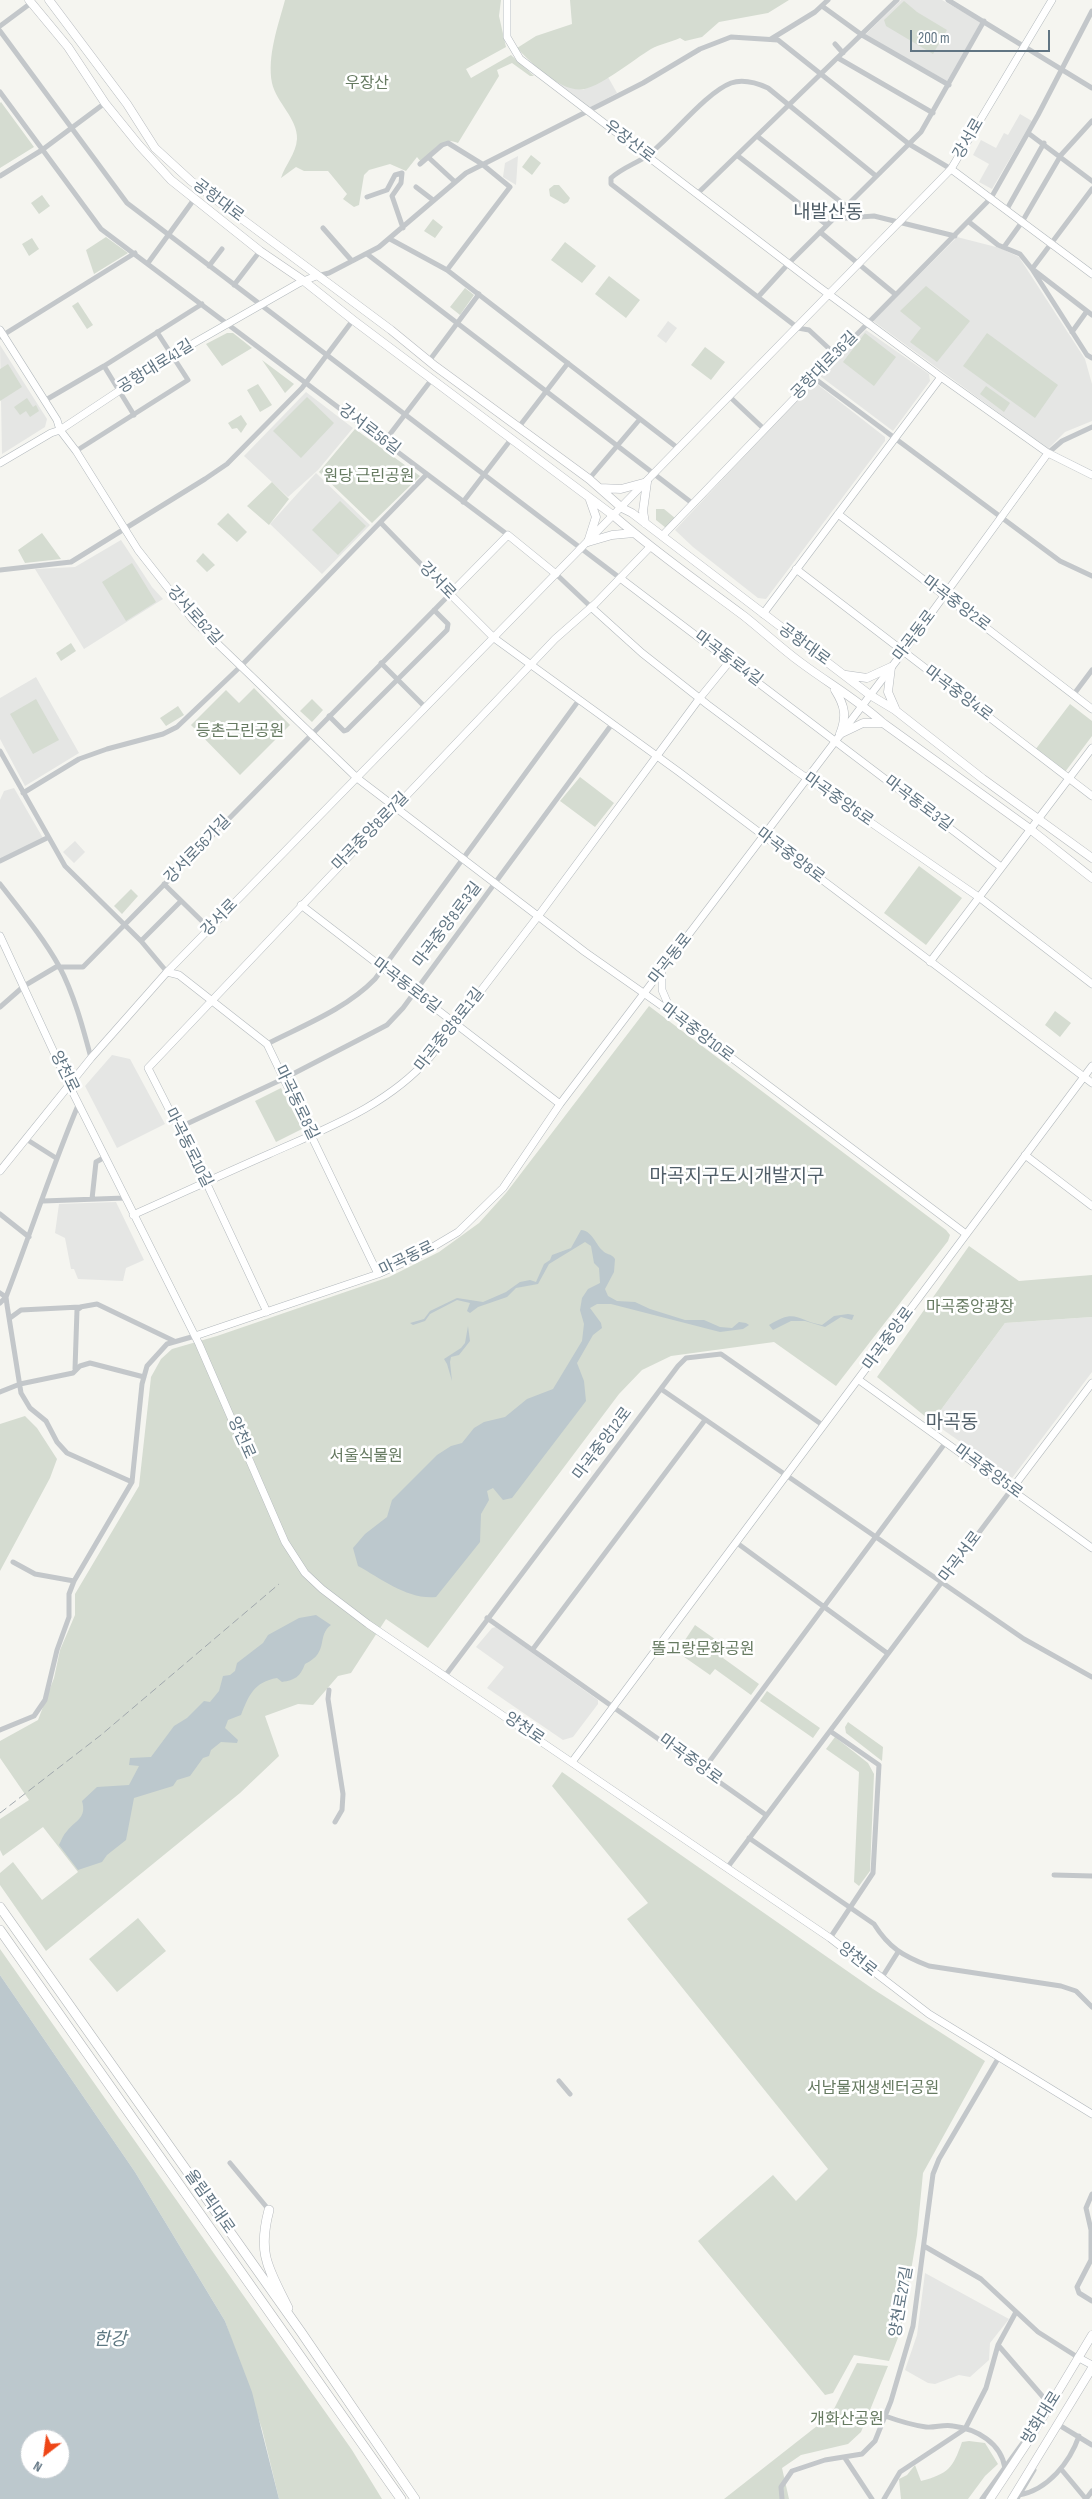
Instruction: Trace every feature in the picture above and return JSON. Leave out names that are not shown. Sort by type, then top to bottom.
[{"type":"highway","name":"올림픽대로","points":[[0,1907],[301,2332],[415,2499]]},
{"type":"highway","name":"올림픽대로","points":[[0,1930],[401,2499]]},
{"type":"highway","points":[[269,2210],[264,2230],[263,2249],[266,2263],[301,2332]]},
{"type":"highway","points":[[370,2456],[394,2499]]},
{"type":"main road","name":"공항대로","points":[[49,0],[127,104],[155,148],[191,181],[316,276],[368,312],[518,428],[589,479],[622,508],[645,523],[870,695],[896,710],[983,779],[1092,858]]},
{"type":"main road","name":"공항대로","points":[[30,1],[68,47],[105,103],[155,164],[195,198],[260,251],[304,281],[353,320],[587,495],[650,547],[832,686],[862,704],[884,723],[1030,829],[1092,878]]},
{"type":"main road","points":[[600,488],[621,489],[648,482],[643,511],[645,523]]},
{"type":"main road","points":[[585,545],[595,525],[596,517],[594,506],[587,495]]},
{"type":"main road","points":[[585,545],[612,535],[634,533]]},
{"type":"main road","points":[[845,675],[867,678],[891,667]]},
{"type":"main road","points":[[891,667],[888,692],[896,710]]},
{"type":"main road","points":[[832,686],[844,705],[844,722],[838,737]]},
{"type":"main road","points":[[838,737],[863,723],[884,723]]},
{"type":"main road","name":"방화대로","points":[[990,2499],[1092,2336]]},
{"type":"main road","name":"방화대로","points":[[1016,2498],[1092,2366]]},
{"type":"street","name":"우장산로","points":[[507,0],[507,37],[520,58],[830,295]]},
{"type":"street","points":[[771,39],[822,6],[828,0]]},
{"type":"street","points":[[697,194],[897,0]]},
{"type":"street","points":[[948,0],[1092,88]]},
{"type":"street","name":"강서로","points":[[0,1170],[70,1087],[91,1058],[167,972],[952,169],[1052,0]]},
{"type":"street","name":"공항대로","points":[[0,26],[30,1]]},
{"type":"street","points":[[822,6],[862,35],[949,85]]},
{"type":"street","name":"공항대로36길","points":[[662,536],[692,502],[991,198],[1028,133],[1092,11]]},
{"type":"street","points":[[758,297],[820,232],[909,144],[933,113],[984,21]]},
{"type":"street","points":[[0,31],[127,203],[485,475],[585,545],[620,578]]},
{"type":"street","points":[[316,276],[329,273],[390,239],[454,181],[482,164],[589,111],[706,46],[731,37],[778,40],[909,144],[952,169],[1092,274]]},
{"type":"street","points":[[834,44],[843,53]]},
{"type":"street","points":[[838,58],[933,113]]},
{"type":"street","points":[[836,355],[809,330],[798,328],[611,184],[611,178],[617,172],[647,156],[717,92],[731,83],[740,81],[759,84],[789,104],[876,176]]},
{"type":"street","name":"강서로56길","points":[[0,92],[94,220],[148,264],[508,535],[556,574]]},
{"type":"street","points":[[0,176],[42,150],[105,103]]},
{"type":"street","points":[[1004,247],[1022,222],[1059,157],[1092,121]]},
{"type":"street","points":[[1028,133],[1044,143],[1059,157],[1092,181]]},
{"type":"street","points":[[757,136],[846,206]]},
{"type":"street","points":[[420,164],[442,145],[448,143],[482,164],[510,187],[447,270]]},
{"type":"street","points":[[1007,209],[1044,143]]},
{"type":"street","points":[[738,156],[827,225]]},
{"type":"street","points":[[428,157],[454,181]]},
{"type":"street","points":[[367,197],[387,190],[395,175],[400,172],[402,173],[403,178],[392,196],[403,228]]},
{"type":"street","points":[[416,187],[433,200]]},
{"type":"street","points":[[1032,269],[1092,189]]},
{"type":"street","name":"공항대로","points":[[148,264],[195,198]]},
{"type":"street","points":[[833,219],[874,216],[954,236]]},
{"type":"street","points":[[969,222],[1004,247],[1020,254],[1032,269],[1072,332],[1092,358]]},
{"type":"street","points":[[323,228],[352,261]]},
{"type":"street","points":[[820,232],[895,294]]},
{"type":"street","points":[[390,239],[447,270],[679,449]]},
{"type":"street","points":[[209,266],[222,249]]},
{"type":"street","points":[[234,285],[260,251]]},
{"type":"street","points":[[1,334],[134,253]]},
{"type":"street","points":[[366,254],[692,502]]},
{"type":"street","points":[[1032,269],[1090,313],[1072,332]]},
{"type":"street","name":"공항대로41길","points":[[0,463],[51,433],[60,430],[119,389],[228,323],[316,276]]},
{"type":"street","points":[[429,360],[479,294]]},
{"type":"street","points":[[830,295],[1048,453],[1092,475]]},
{"type":"street","points":[[44,401],[104,366],[202,304]]},
{"type":"street","points":[[0,570],[72,562],[226,464],[306,383],[353,320]]},
{"type":"street","points":[[76,451],[188,380],[174,355],[157,332]]},
{"type":"street","name":"강서로62길","points":[[1,334],[57,420],[60,430],[76,451],[138,550],[193,620],[356,778]]},
{"type":"street","points":[[518,428],[568,363]]},
{"type":"street","points":[[104,366],[134,415]]},
{"type":"street","points":[[763,614],[941,377]]},
{"type":"street","points":[[384,442],[432,378]]},
{"type":"street","points":[[814,378],[1060,561],[1092,576]]},
{"type":"street","points":[[730,397],[764,429]]},
{"type":"street","points":[[589,479],[640,419]]},
{"type":"street","points":[[1048,453],[1062,441],[1092,427]]},
{"type":"street","points":[[463,502],[512,438]]},
{"type":"street","name":"마곡동로","points":[[195,1336],[378,1274],[416,1257],[458,1232],[503,1188],[560,1104],[945,596],[1048,453]]},
{"type":"street","points":[[23,793],[79,759],[107,749],[163,734],[177,727],[241,666],[427,474]]},
{"type":"street","name":"마곡중앙2로","points":[[838,514],[1092,709]]},
{"type":"street","name":"강서로","points":[[381,522],[494,638]]},
{"type":"street","name":"강서로56가길","points":[[60,968],[65,965],[78,968],[83,967],[508,535]]},
{"type":"street","points":[[532,665],[555,639],[650,547]]},
{"type":"street","name":"마곡중앙4로","points":[[796,569],[1092,796]]},
{"type":"street","points":[[556,574],[591,606]]},
{"type":"street","name":"마곡동로4길","points":[[620,578],[730,661],[838,737]]},
{"type":"street","name":"마곡중앙6로","points":[[591,606],[642,653],[699,698],[807,779],[980,898],[1092,984]]},
{"type":"street","points":[[329,716],[345,731],[449,628],[448,624],[434,610]]},
{"type":"street","name":"마곡중앙8로","points":[[494,638],[657,756],[1092,1083]]},
{"type":"street","points":[[657,756],[699,698],[730,661]]},
{"type":"street","points":[[381,663],[426,708]]},
{"type":"street","name":"마곡중앙8로7길","points":[[210,1000],[532,665]]},
{"type":"street","points":[[1074,694],[1092,670]]},
{"type":"street","points":[[267,1044],[363,992],[383,968],[579,700]]},
{"type":"street","name":"마곡중앙8로3길","points":[[178,1128],[285,1078],[387,1025],[495,884],[612,724]]},
{"type":"street","name":"마곡동로3길","points":[[838,737],[1001,867]]},
{"type":"street","points":[[930,962],[1092,748]]},
{"type":"street","points":[[0,751],[65,866],[141,941],[167,972]]},
{"type":"street","name":"마곡중앙8로1길","points":[[133,1215],[312,1135],[376,1103],[397,1090],[430,1057],[539,915],[657,756]]},
{"type":"street","name":"마곡중앙10로","points":[[356,778],[462,860],[539,915],[585,952],[672,1013],[966,1234]]},
{"type":"street","points":[[0,862],[48,838]]},
{"type":"street","points":[[0,884],[31,924],[60,968],[91,1058]]},
{"type":"street","points":[[164,884],[209,928]]},
{"type":"street","points":[[141,941],[181,901]]},
{"type":"street","name":"마곡동로6길","points":[[301,905],[560,1104]]},
{"type":"street","name":"양천로","points":[[0,936],[70,1087],[195,1336],[285,1542],[302,1569],[322,1589],[360,1618],[830,1938],[929,2014],[1092,2114]]},
{"type":"street","points":[[0,1007],[24,986],[56,967],[60,968]]},
{"type":"street","points":[[662,970],[662,990],[672,1013]]},
{"type":"street","name":"마곡동로8길","points":[[167,972],[178,975],[267,1044],[378,1274]]},
{"type":"street","name":"마곡동로10길","points":[[210,1000],[148,1068],[206,1182],[267,1312]]},
{"type":"street","name":"마곡중앙로","points":[[572,1762],[1092,1066]]},
{"type":"street","points":[[0,1303],[6,1296],[43,1201],[56,1158],[79,1103]]},
{"type":"street","points":[[26,1139],[56,1158]]},
{"type":"street","points":[[1025,1155],[1092,1206]]},
{"type":"street","points":[[92,1200],[96,1162],[106,1157]]},
{"type":"street","points":[[43,1201],[125,1198]]},
{"type":"street","points":[[0,1214],[29,1236]]},
{"type":"street","points":[[0,1293],[6,1296]]},
{"type":"street","points":[[6,1296],[21,1393],[30,1408],[46,1421],[56,1442],[67,1453],[132,1482]]},
{"type":"street","points":[[10,1318],[21,1310],[80,1307],[97,1304],[174,1341]]},
{"type":"street","points":[[75,1369],[77,1310],[80,1307]]},
{"type":"street","points":[[0,1730],[34,1716],[45,1700],[57,1650],[69,1617],[69,1594],[74,1581],[132,1482],[144,1377],[147,1366],[167,1344],[195,1336]]},
{"type":"street","name":"마곡중앙12로","points":[[445,1676],[487,1618],[686,1358],[721,1354],[824,1426]]},
{"type":"street","points":[[0,1392],[20,1384],[73,1373],[75,1369],[90,1362],[144,1377]]},
{"type":"street","name":"마곡중앙5로","points":[[859,1380],[1092,1548]]},
{"type":"street","name":"마곡서로","points":[[727,1868],[887,1653],[1092,1384]]},
{"type":"street","points":[[661,1389],[1004,1626],[1036,1647],[1092,1677]]},
{"type":"street","points":[[533,1649],[705,1420]]},
{"type":"street","points":[[703,1770],[946,1442]]},
{"type":"street","points":[[736,1543],[887,1653]]},
{"type":"street","points":[[13,1562],[35,1574],[74,1581]]},
{"type":"street","points":[[487,1618],[614,1706]]},
{"type":"street","points":[[329,1690],[328,1699],[343,1794],[342,1810],[335,1822]]},
{"type":"street","name":"마곡중앙로","points":[[614,1706],[766,1815]]},
{"type":"street","points":[[830,1731],[879,1765],[873,1873],[830,1938]]},
{"type":"street","points":[[749,1838],[874,1924],[885,1942],[898,1952],[929,1966],[1061,1986],[1076,1991],[1092,2007]]},
{"type":"street","points":[[1054,1875],[1092,1876]]},
{"type":"street","points":[[882,1979],[898,1952]]},
{"type":"street","name":"양천로27길","points":[[782,2499],[781,2487],[792,2470],[825,2460],[845,2458],[867,2451],[875,2441],[885,2416],[913,2326],[933,2174],[939,2159],[999,2056]]},
{"type":"street","points":[[559,2081],[570,2094]]},
{"type":"street","points":[[230,2163],[269,2210]]},
{"type":"street","points":[[1092,2194],[1086,2208],[1091,2230],[1091,2260],[1077,2287],[1079,2292],[1092,2302]]},
{"type":"street","points":[[924,2246],[981,2279],[1038,2332],[1092,2366]]},
{"type":"street","points":[[884,2499],[900,2472],[965,2429],[986,2388],[998,2345],[1016,2312]]},
{"type":"street","points":[[998,2345],[1050,2405]]},
{"type":"street","points":[[885,2416],[917,2426],[947,2425],[965,2429],[985,2437],[998,2448],[1004,2458],[1005,2468]]},
{"type":"street","points":[[982,2499],[1036,2426]]},
{"type":"street","points":[[1059,2426],[1092,2444]]},
{"type":"street","points":[[1016,2498],[1030,2493],[1061,2469],[1072,2454],[1079,2436]]},
{"type":"street","points":[[845,2458],[872,2499]]},
{"type":"street","points":[[1061,2469],[1086,2499],[1092,2491]]},
{"type":"shaded area","points":[[901,0],[942,0],[981,22],[947,81],[865,35]]},
{"type":"shaded area","points":[[608,77],[617,93],[589,108],[558,83],[583,90]]},
{"type":"shaded area","points":[[1020,114],[1032,121],[992,189],[979,182],[989,164],[973,155],[981,140],[996,148],[1004,133],[1008,135]]},
{"type":"shaded area","points":[[518,156],[516,185],[503,177],[505,163]]},
{"type":"shaded area","points":[[957,237],[1000,248],[1019,257],[1085,359],[1092,384],[1092,421],[1065,432],[1048,449],[873,321]]},
{"type":"shaded area","points":[[668,321],[677,328],[666,343],[657,336]]},
{"type":"shaded area","points":[[866,330],[929,374],[930,381],[893,431],[820,376]]},
{"type":"shaded area","points":[[0,345],[47,419],[45,427],[2,454]]},
{"type":"shaded area","points":[[812,384],[817,384],[885,437],[885,441],[766,599],[758,598],[693,547],[675,530]]},
{"type":"shaded area","points":[[306,392],[353,428],[318,470],[288,497],[244,456]]},
{"type":"shaded area","points":[[316,473],[370,525],[322,574],[270,524]]},
{"type":"shaded area","points":[[121,540],[152,587],[163,599],[84,649],[35,569],[75,567]]},
{"type":"shaded area","points":[[36,677],[79,753],[25,786],[0,739],[0,698]]},
{"type":"shaded area","points":[[14,788],[43,838],[0,859],[0,800],[4,791]]},
{"type":"shaded area","points":[[75,841],[85,852],[74,863],[63,852]]},
{"type":"shaded area","points":[[112,1055],[130,1059],[165,1124],[117,1148],[85,1086]]},
{"type":"shaded area","points":[[116,1202],[144,1260],[126,1268],[123,1281],[78,1279],[74,1269],[71,1269],[65,1238],[55,1233],[59,1204]]},
{"type":"shaded area","points":[[1092,1317],[1092,1372],[1012,1478],[932,1422],[1005,1323]]},
{"type":"shaded area","points":[[496,1627],[598,1700],[598,1704],[573,1737],[563,1740],[487,1688],[504,1667],[476,1647],[492,1628]]},
{"type":"shaded area","points":[[925,2273],[1009,2319],[990,2343],[989,2360],[970,2377],[959,2375],[935,2384],[928,2383],[905,2370],[917,2335]]},
{"type":"green space","name":"우장산","points":[[285,0],[501,0],[499,16],[506,47],[466,69],[471,78],[511,55],[534,76],[530,76],[512,63],[497,70],[499,76],[458,143],[452,141],[442,143],[421,162],[417,157],[406,171],[390,164],[369,170],[364,175],[359,205],[354,207],[343,199],[347,194],[328,171],[304,171],[296,167],[281,178],[295,150],[297,139],[294,124],[274,90],[271,73],[274,41]]},
{"type":"green space","points":[[570,0],[789,0],[768,13],[719,22],[702,37],[685,41],[680,38],[658,46],[601,82],[585,89],[576,89],[567,87],[548,76],[517,48],[536,36],[572,24]]},
{"type":"green space","points":[[904,1],[917,12],[947,30],[933,54],[886,26],[884,20]]},
{"type":"green space","points":[[0,103],[34,147],[0,168]]},
{"type":"green space","points":[[531,155],[541,163],[532,175],[522,167]]},
{"type":"green space","points":[[554,185],[559,185],[570,198],[568,202],[564,204],[550,196],[549,189]]},
{"type":"green space","points":[[42,195],[50,206],[39,214],[31,203]]},
{"type":"green space","points":[[433,219],[443,227],[435,238],[424,231]]},
{"type":"green space","points":[[106,237],[128,253],[94,274],[86,250]]},
{"type":"green space","points":[[32,238],[39,249],[29,256],[22,244]]},
{"type":"green space","points":[[565,242],[596,266],[582,283],[551,260]]},
{"type":"green space","points":[[609,276],[640,300],[626,318],[595,294]]},
{"type":"green space","points":[[926,286],[970,321],[937,362],[910,342],[921,328],[900,311]]},
{"type":"green space","points":[[465,288],[474,295],[460,315],[450,307]]},
{"type":"green space","points":[[78,302],[93,325],[87,329],[72,306]]},
{"type":"green space","points":[[227,333],[233,333],[252,348],[222,366],[206,344]]},
{"type":"green space","points":[[865,333],[896,357],[874,386],[843,362]]},
{"type":"green space","points":[[987,333],[1058,385],[1035,418],[963,366]]},
{"type":"green space","points":[[705,347],[725,362],[711,380],[691,365]]},
{"type":"green space","points":[[262,360],[294,384],[285,393]]},
{"type":"green space","points":[[8,364],[22,387],[0,401],[0,369]]},
{"type":"green space","points":[[258,384],[272,405],[260,412],[247,390]]},
{"type":"green space","points":[[986,386],[1010,403],[1004,412],[980,394]]},
{"type":"green space","points":[[307,397],[334,423],[301,458],[273,431]]},
{"type":"green space","points":[[27,398],[33,407],[36,405],[39,411],[30,417],[26,411],[20,415],[14,407]]},
{"type":"green space","points":[[241,415],[247,424],[241,433],[237,428],[232,429],[228,423]]},
{"type":"green space","name":"원당 근린공원","points":[[355,429],[420,476],[372,523],[319,472]]},
{"type":"green space","points":[[272,482],[289,499],[269,525],[247,506]]},
{"type":"green space","points":[[340,501],[366,526],[338,555],[312,530]]},
{"type":"green space","points":[[656,509],[664,509],[675,518],[666,528],[656,520]]},
{"type":"green space","points":[[228,513],[247,532],[237,542],[217,524]]},
{"type":"green space","points":[[42,533],[61,559],[25,563],[18,550]]},
{"type":"green space","points":[[203,553],[215,565],[207,572],[196,561]]},
{"type":"green space","points":[[132,563],[156,602],[126,621],[102,582]]},
{"type":"green space","points":[[71,643],[76,651],[61,661],[56,653]]},
{"type":"green space","name":"등촌근린공원","points":[[254,688],[290,725],[240,775],[191,725],[226,690],[239,703]]},
{"type":"green space","points":[[36,699],[59,740],[33,754],[10,714]]},
{"type":"green space","points":[[312,699],[323,710],[312,722],[300,711]]},
{"type":"green space","points":[[1070,704],[1092,721],[1092,736],[1065,772],[1035,750]]},
{"type":"green space","points":[[178,706],[184,715],[166,726],[160,718]]},
{"type":"green space","points":[[580,777],[614,803],[595,827],[560,801]]},
{"type":"green space","points":[[919,866],[962,898],[926,945],[884,913]]},
{"type":"green space","points":[[131,889],[138,896],[122,914],[114,906]]},
{"type":"green space","name":"서울식물원","points":[[649,1006],[946,1230],[950,1235],[948,1241],[836,1386],[774,1342],[671,1356],[642,1370],[619,1394],[428,1648],[386,1619],[351,1673],[338,1676],[313,1705],[298,1704],[265,1716],[279,1756],[240,1793],[46,1951],[0,1885],[0,1873],[13,1862],[42,1900],[78,1872],[43,1827],[3,1856],[0,1850],[0,1819],[29,1800],[0,1758],[0,1741],[38,1720],[54,1678],[60,1650],[75,1615],[75,1594],[139,1486],[151,1377],[161,1359],[172,1349],[217,1336],[389,1277],[439,1252],[479,1223],[506,1193]]},
{"type":"green space","points":[[1055,1011],[1071,1023],[1060,1037],[1045,1025]]},
{"type":"green space","points":[[281,1088],[302,1129],[276,1142],[255,1101]]},
{"type":"green space","name":"마곡중앙광장","points":[[969,1246],[1019,1281],[1092,1275],[1092,1317],[1005,1323],[932,1422],[877,1377]]},
{"type":"green space","points":[[25,1416],[37,1428],[57,1459],[50,1478],[0,1571],[0,1424]]},
{"type":"green space","name":"똘고랑문화공원","points":[[695,1625],[729,1649],[723,1658],[759,1684],[751,1695],[715,1669],[710,1675],[677,1652]]},
{"type":"green space","points":[[767,1691],[820,1728],[813,1738],[760,1701]]},
{"type":"green space","points":[[848,1722],[883,1747],[882,1761],[846,1733],[845,1727]]},
{"type":"green space","points":[[835,1737],[868,1763],[874,1774],[870,1871],[859,1886],[854,1882],[859,1772],[826,1749]]},
{"type":"green space","name":"서남물재생센터공원","points":[[562,1772],[873,1989],[985,2061],[923,2173],[917,2235],[901,2330],[889,2361],[854,2355],[833,2393],[825,2395],[698,2241],[773,2175],[796,2201],[828,2169],[627,1919],[648,1903],[552,1786]]},
{"type":"green space","points":[[138,1918],[166,1951],[117,1992],[89,1959]]},
{"type":"green space","points":[[0,1949],[352,2450],[382,2499],[279,2499],[262,2429],[225,2321],[135,2172],[0,1975]]},
{"type":"green space","name":"개화산공원","points":[[857,2363],[888,2366],[861,2432],[848,2444],[801,2455],[782,2468],[789,2499],[724,2499],[831,2415]]},
{"type":"green space","name":"개화산공원","points":[[962,2442],[985,2443],[998,2464],[985,2476],[968,2499],[901,2499],[899,2479],[907,2475],[915,2465],[921,2481],[938,2476],[952,2464]]},
{"type":"water","points":[[581,1230],[588,1233],[604,1252],[615,1259],[614,1272],[605,1289],[608,1296],[617,1301],[635,1302],[650,1309],[685,1320],[704,1320],[720,1327],[732,1328],[739,1322],[749,1325],[743,1329],[720,1332],[611,1304],[597,1304],[590,1308],[601,1323],[602,1328],[593,1335],[577,1363],[584,1381],[586,1401],[512,1498],[503,1500],[493,1488],[487,1491],[489,1500],[481,1514],[480,1542],[436,1597],[426,1597],[405,1592],[358,1566],[353,1548],[365,1534],[387,1517],[392,1500],[437,1455],[451,1446],[462,1443],[474,1428],[484,1422],[505,1417],[527,1399],[553,1389],[582,1341],[584,1324],[580,1310],[582,1298],[588,1289],[600,1283],[599,1268],[594,1263],[591,1246],[585,1242],[549,1264],[538,1284],[516,1288],[507,1297],[478,1307],[470,1313],[467,1311],[470,1303],[457,1300],[430,1314],[425,1321],[413,1325],[410,1323],[424,1319],[430,1311],[457,1298],[483,1302],[506,1292],[520,1282],[530,1280],[536,1282],[544,1264],[550,1260],[552,1255],[571,1248]]},
{"type":"water","points":[[854,1315],[852,1320],[841,1317],[825,1327],[805,1321],[791,1321],[773,1330],[769,1325],[791,1316],[822,1325],[834,1316]]},
{"type":"water","points":[[468,1326],[470,1341],[459,1355],[451,1357],[452,1381],[444,1359],[461,1348],[465,1343]]},
{"type":"water","points":[[316,1615],[331,1625],[324,1634],[318,1654],[305,1664],[299,1675],[294,1679],[282,1682],[277,1678],[269,1680],[253,1690],[241,1715],[228,1720],[225,1728],[238,1740],[237,1743],[221,1742],[211,1750],[209,1756],[203,1758],[190,1776],[177,1780],[173,1786],[134,1798],[126,1840],[107,1855],[102,1862],[78,1870],[59,1845],[63,1836],[82,1815],[82,1801],[97,1787],[129,1785],[139,1766],[129,1765],[130,1758],[151,1757],[174,1726],[187,1718],[204,1701],[210,1702],[219,1691],[223,1676],[230,1675],[235,1671],[237,1663],[263,1643],[268,1635],[299,1618]]},
{"type":"water","name":"한강","points":[[0,1975],[135,2172],[225,2321],[252,2392],[279,2499],[0,2499]]},
{"type":"railway","points":[[0,1813],[101,1735],[279,1584]]},
{"type":"district","name":"내발산동","points":[[828,213]]},
{"type":"district","name":"마곡지구도시개발지구","points":[[737,1177]]},
{"type":"district","name":"마곡동","points":[[952,1423]]}]
